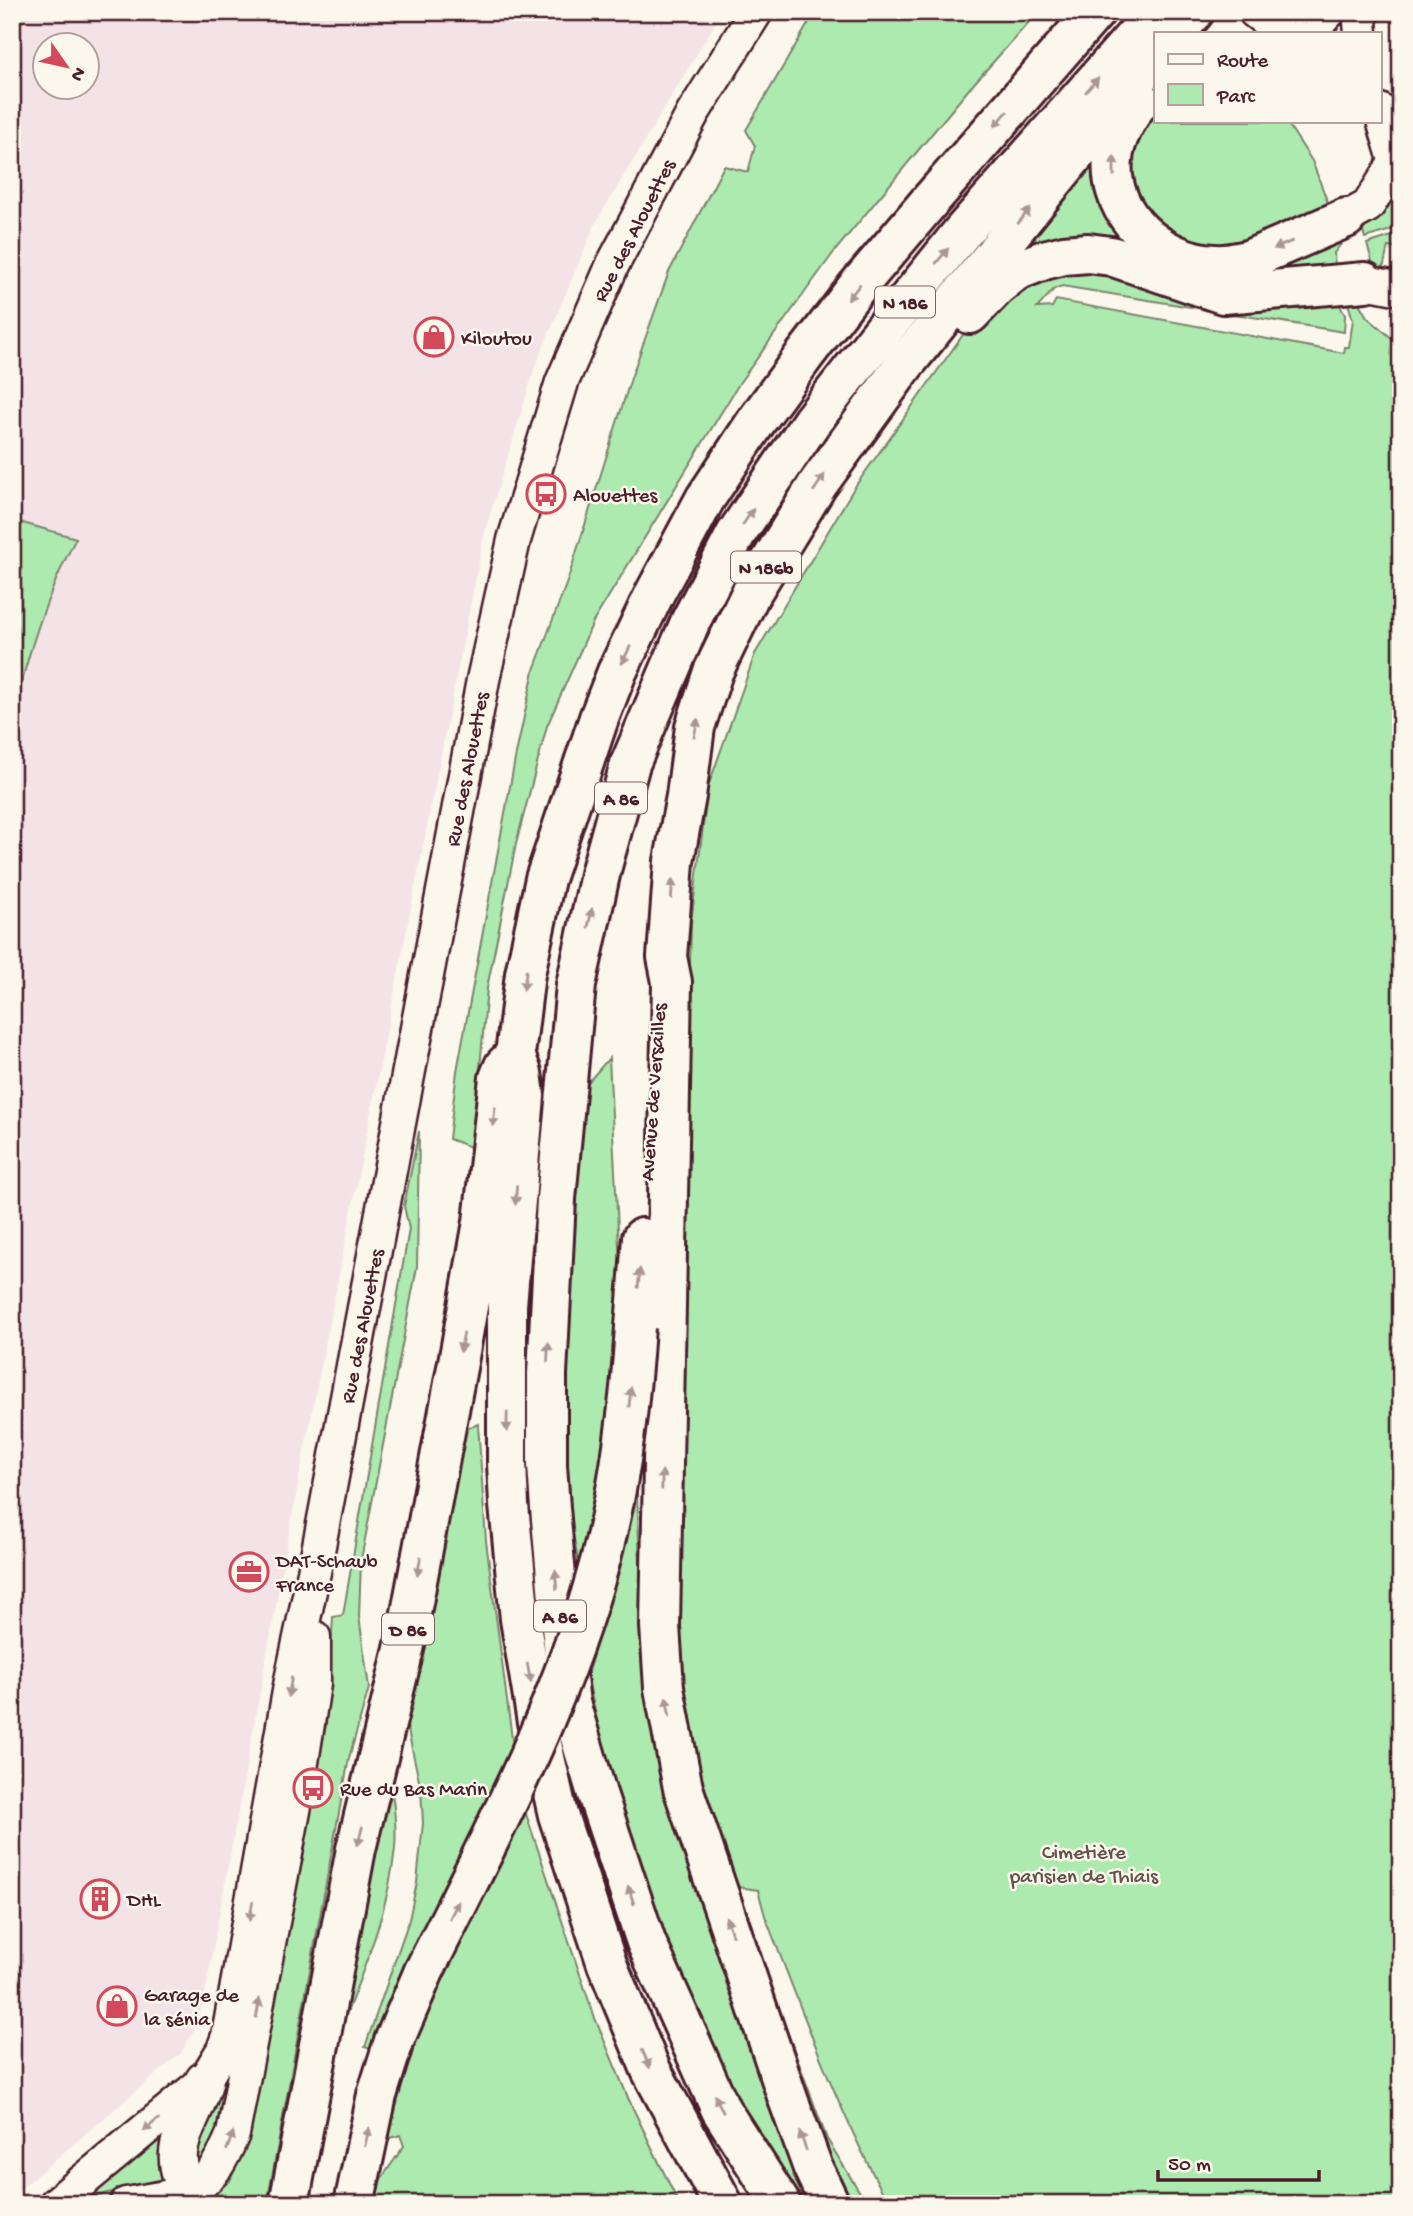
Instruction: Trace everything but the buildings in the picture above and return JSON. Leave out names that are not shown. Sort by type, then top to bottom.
[{"type":"highway","name":"N 186","points":[[655,593],[705,499],[804,356],[857,287],[1095,12]]},
{"type":"highway","name":"N 186","points":[[691,620],[736,534],[812,422],[963,231],[1156,12]]},
{"type":"highway","name":"N 186b","points":[[1176,32],[1194,12]]},
{"type":"highway","name":"N 186b","points":[[667,957],[674,861],[695,727],[713,673],[750,595],[825,474],[904,365],[1154,58]]},
{"type":"highway","points":[[1154,75],[1117,139],[1113,156],[1114,180],[1120,203],[1133,224],[1147,237],[1162,247],[1194,260],[1231,264],[1248,260],[1346,218]]},
{"type":"highway","points":[[904,365],[923,362],[931,357],[996,287],[1016,271],[1064,255],[1088,253],[1111,256],[1223,294],[1383,285]]},
{"type":"highway","name":"A 86","points":[[655,593],[617,672],[599,718],[545,879],[526,974],[515,1055],[522,1073],[525,1096],[507,1306],[507,1463],[520,1619],[537,1722],[558,1815],[607,1964],[651,2070],[720,2202]]},
{"type":"highway","name":"A 86","points":[[691,620],[630,764],[601,870],[576,985],[556,1199],[547,1374],[547,1465],[570,1703],[597,1794],[646,1942],[721,2110],[781,2204]]},
{"type":"highway","points":[[667,957],[672,982],[660,1626],[664,1688],[683,1788],[788,2099],[813,2168],[830,2204]]},
{"type":"highway","name":"Avenue de Versailles","points":[[354,2204],[381,2084],[394,2041],[424,1971],[545,1721],[591,1594],[607,1535],[622,1462],[631,1392],[660,980],[667,957]]},
{"type":"highway","name":"D 86","points":[[289,2204],[356,1849],[405,1645],[461,1346],[481,1234],[499,1078],[504,1066],[515,1055]]},
{"type":"main road","name":"Rue des Alouettes","points":[[314,1572],[483,680],[514,540],[562,382],[613,264],[693,113],[756,12]]},
{"type":"main road","points":[[1257,24],[1302,28],[1323,19],[1329,12]]},
{"type":"main road","points":[[1346,218],[1368,206],[1398,172],[1382,117]]},
{"type":"main road","points":[[192,2198],[178,2168],[178,2145],[199,2099],[204,2081],[223,2050],[228,2036],[291,1681],[314,1572]]},
{"type":"main road","points":[[192,2198],[220,2164],[233,2134],[297,1794],[314,1684],[314,1572]]},
{"type":"main road","points":[[55,2204],[204,2081]]},
{"type":"main road","points":[[126,2204],[170,2197],[192,2198]]},
{"type":"shaded area","points":[[12,12],[722,12],[595,224],[535,367],[485,531],[301,1468],[203,2004],[193,2032],[181,2053],[12,2196]]},
{"type":"green space","points":[[815,12],[1038,12],[969,89],[834,252],[740,382],[593,622],[547,726],[516,844],[487,988],[473,1148],[449,1139],[457,1071],[534,670],[568,579],[631,378],[669,272],[724,166],[748,172],[755,146],[746,130]]},
{"type":"green space","points":[[1154,99],[1154,122],[1287,122],[1312,161],[1331,211],[1242,247],[1181,245],[1127,193],[1130,145]]},
{"type":"green space","points":[[1093,162],[1100,163],[1124,236],[1116,246],[1024,256],[1023,245]]},
{"type":"green space","points":[[1395,193],[1401,227],[1365,238],[1361,225]]},
{"type":"green space","points":[[1401,233],[1401,249],[1388,247],[1383,269],[1397,272],[1401,253],[1401,277],[1375,272],[1367,244]]},
{"type":"green space","points":[[1341,241],[1334,253],[1335,267],[1231,276]]},
{"type":"green space","name":"Cimetière parisien de Thiais","points":[[1069,263],[1336,298],[1345,315],[1344,332],[1062,286],[1054,289],[1037,308],[1052,307],[1056,300],[1344,353],[1345,347],[1349,347],[1353,320],[1346,296],[1355,296],[1367,317],[1401,346],[1401,2204],[889,2204],[853,2134],[822,2062],[765,1916],[758,1890],[738,1887],[827,2139],[867,2204],[845,2204],[694,1787],[675,1608],[691,923],[708,787],[755,654],[854,488],[970,325],[1018,282]]},
{"type":"green space","points":[[12,520],[76,538],[55,582],[38,629],[12,724]]},
{"type":"green space","points":[[609,1058],[620,1267],[619,1377],[600,1486],[579,1565],[570,1520],[565,1454],[570,1306],[584,1087]]},
{"type":"green space","points":[[419,1131],[417,1267],[361,1560],[359,1616],[369,1688],[349,1758],[267,2204],[217,2204],[211,2196],[230,2181],[240,2156],[301,1862],[326,1725],[333,1617],[343,1615],[409,1229],[404,1206]]},
{"type":"green space","points":[[478,1424],[486,1541],[513,1746],[377,2051],[365,2047],[409,1920],[417,1882],[423,1823],[421,1790],[404,1712],[455,1434]]},
{"type":"green space","points":[[636,1470],[642,1611],[821,2204],[797,2204],[764,2151],[679,1979],[610,1779],[587,1675],[605,1614]]},
{"type":"green space","points":[[389,1773],[395,1848],[386,1900],[333,2049]]},
{"type":"green space","points":[[525,1811],[594,2016],[629,2100],[679,2204],[370,2204],[372,2192],[404,2146],[400,2135],[387,2139],[421,2019],[469,1915]]},
{"type":"green space","points":[[234,2061],[220,2136],[199,2166],[195,2163],[203,2115]]},
{"type":"green space","points":[[164,2125],[166,2180],[163,2184],[107,2193],[77,2204]]},
{"type":"place","name":"Kiloutou","points":[[434,337]]},
{"type":"place","name":"Alouettes","points":[[546,494]]},
{"type":"place","name":"DAT-Schaub France","points":[[249,1572]]},
{"type":"place","name":"Rue du Bas Marin","points":[[313,1788]]},
{"type":"place","name":"DHL","points":[[100,1899]]},
{"type":"place","name":"Garage de la sénia","points":[[117,2006]]}]
